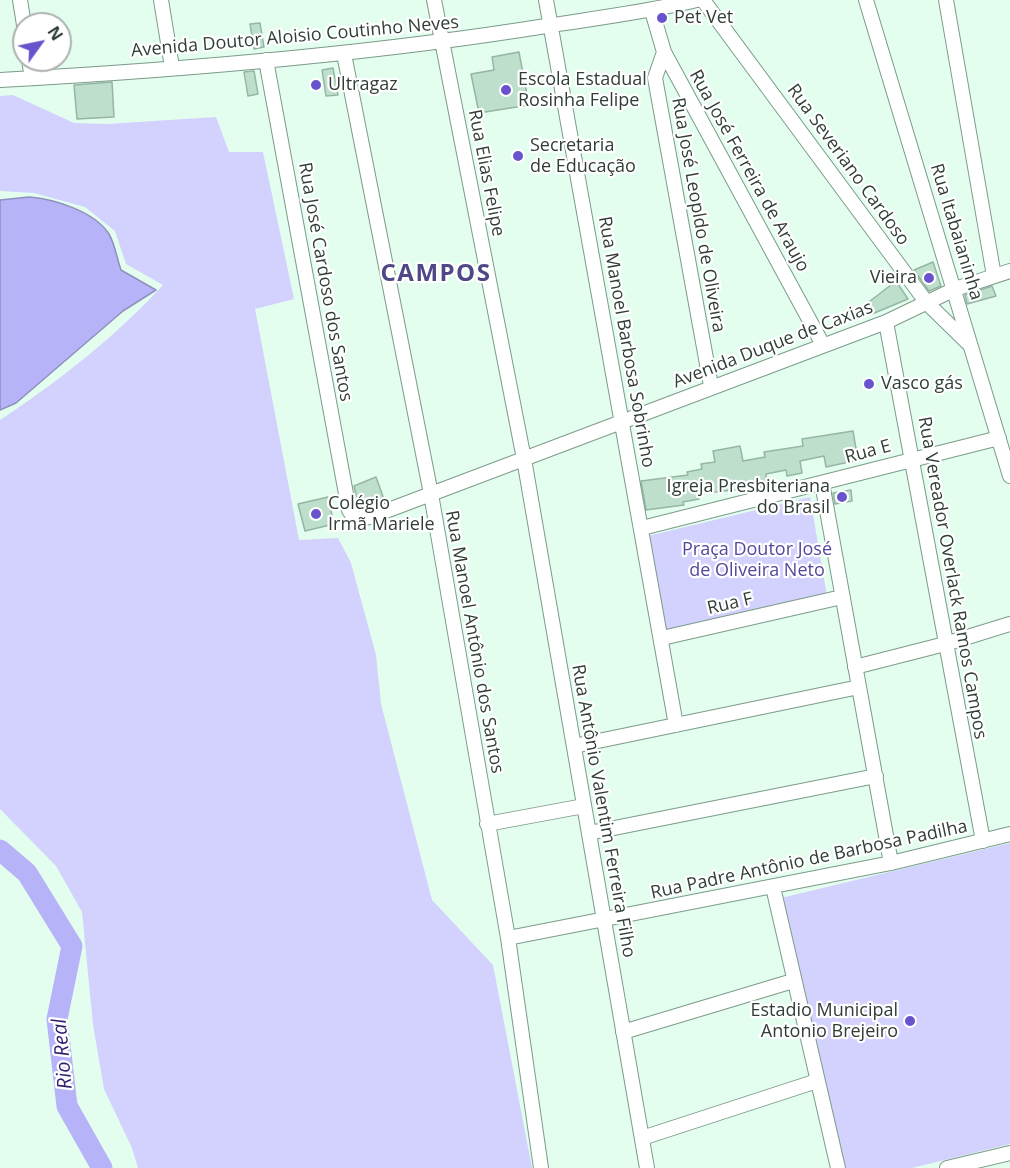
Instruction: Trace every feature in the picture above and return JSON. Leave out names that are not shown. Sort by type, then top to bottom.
[{"type":"street","points":[[161,0],[172,67]]},
{"type":"street","name":"Rua Elias Felipe","points":[[434,0],[524,459]]},
{"type":"street","name":"Rua Manoel Barbosa Sobrinho","points":[[546,0],[676,725]]},
{"type":"street","name":"Avenida Doutor Aloisio Coutinho Neves","points":[[0,80],[344,54],[442,43],[652,11],[698,0]]},
{"type":"street","name":"Rua Severiano Cardoso","points":[[703,0],[927,303],[971,346]]},
{"type":"street","name":"Rua Itabaianinha","points":[[866,0],[1010,476]]},
{"type":"street","points":[[946,0],[994,276]]},
{"type":"street","name":"Rua José Ferreira de Araujo","points":[[652,11],[663,52],[823,345]]},
{"type":"street","name":"Rua José Leopldo de Oliveira","points":[[663,52],[655,78],[711,386]]},
{"type":"street","name":"Rua Manoel Antônio dos Santos","points":[[344,54],[431,494],[486,824],[508,938],[541,1168]]},
{"type":"street","name":"Rua José Cardoso dos Santos","points":[[266,60],[349,510]]},
{"type":"street","points":[[31,72],[32,78]]},
{"type":"street","name":"Avenida Duque de Caxias","points":[[349,510],[352,517],[360,520],[623,423],[711,386],[886,322],[955,289],[1010,271]]},
{"type":"street","name":"Rua Vereador Overlack Ramos Campos","points":[[886,322],[983,841]]},
{"type":"street","name":"Rua E","points":[[642,528],[999,438]]},
{"type":"street","name":"Rua Antônio Valentim Ferreira Filho","points":[[524,459],[647,1168]]},
{"type":"street","points":[[822,483],[891,863]]},
{"type":"street","name":"Rua F","points":[[662,638],[842,597]]},
{"type":"street","points":[[855,667],[945,644],[1010,624]]},
{"type":"street","points":[[574,746],[859,687]]},
{"type":"street","points":[[589,833],[876,776]]},
{"type":"street","points":[[486,824],[584,806]]},
{"type":"street","name":"Rua Padre Antônio de Barbosa Padilha","points":[[508,938],[891,863],[1010,834]]},
{"type":"street","points":[[773,887],[838,1168]]},
{"type":"street","points":[[622,1032],[793,981]]},
{"type":"street","points":[[642,1138],[817,1081]]},
{"type":"street","points":[[948,1168],[1010,1153]]},
{"type":"green space","points":[[13,95],[74,123],[107,124],[216,117],[229,152],[263,152],[294,299],[255,309],[299,540],[338,538],[351,563],[376,655],[381,704],[432,900],[493,965],[532,1168],[138,1168],[132,1148],[104,1089],[93,1025],[82,912],[56,866],[0,809],[0,420],[86,357],[125,323],[163,285],[126,264],[115,231],[85,207],[34,193],[0,191],[0,96]]},
{"type":"green space","name":"Praça Doutor José de Oliveira Neto","points":[[810,497],[827,596],[666,630],[648,536]]},
{"type":"green space","name":"Estadio Municipal Antonio Brejeiro","points":[[1010,843],[1010,1144],[912,1168],[845,1168],[781,898]]},
{"type":"shaded area","points":[[29,197],[50,200],[94,219],[109,234],[121,270],[156,290],[123,311],[16,403],[0,410],[0,200]]},
{"type":"building","points":[[260,23],[264,47],[254,49],[250,24]]},
{"type":"building","points":[[519,52],[529,105],[479,113],[471,74],[494,70],[492,57]]},
{"type":"building","points":[[333,68],[338,95],[326,96],[322,70]]},
{"type":"building","points":[[254,71],[258,94],[248,96],[244,72]]},
{"type":"building","points":[[112,82],[114,117],[77,119],[74,85]]},
{"type":"building","name":"Vieira","points":[[933,262],[941,286],[929,291],[914,270]]},
{"type":"building","points":[[896,281],[908,299],[872,314],[865,305]]},
{"type":"building","points":[[992,286],[996,296],[967,304],[965,295]]},
{"type":"building","points":[[853,431],[858,460],[826,467],[824,456],[800,461],[802,473],[787,476],[786,470],[766,474],[768,486],[698,494],[699,499],[683,502],[684,505],[646,510],[641,481],[688,475],[687,472],[702,469],[701,464],[715,462],[713,451],[740,446],[743,461],[765,457],[764,452],[803,446],[802,439]]},
{"type":"building","points":[[376,477],[385,502],[359,509],[354,486]]},
{"type":"building","name":"Igreja Presbiteriana do Brasil","points":[[851,490],[852,501],[835,504],[833,493]]},
{"type":"building","name":"Colégio Irmã Mariele","points":[[328,497],[334,524],[305,531],[298,504]]},
{"type":"waterway","name":"Rio Real","points":[[0,850],[27,873],[72,946],[57,1019],[67,1106],[102,1168]]},
{"type":"place","name":"Pet Vet","points":[[662,18]]},
{"type":"place","name":"Ultragaz","points":[[316,85]]},
{"type":"place","name":"Escola Estadual Rosinha Felipe","points":[[506,90]]},
{"type":"place","name":"Secretaria de Educação","points":[[518,156]]},
{"type":"place","name":"Vieira","points":[[929,278]]},
{"type":"place","name":"Vasco gás","points":[[869,384]]},
{"type":"place","name":"Igreja Presbiteriana do Brasil","points":[[842,497]]},
{"type":"place","name":"Colégio Irmã Mariele","points":[[316,514]]},
{"type":"place","name":"Estadio Municipal Antonio Brejeiro","points":[[910,1021]]},
{"type":"district","name":"CAMPOS","points":[[436,274]]}]
